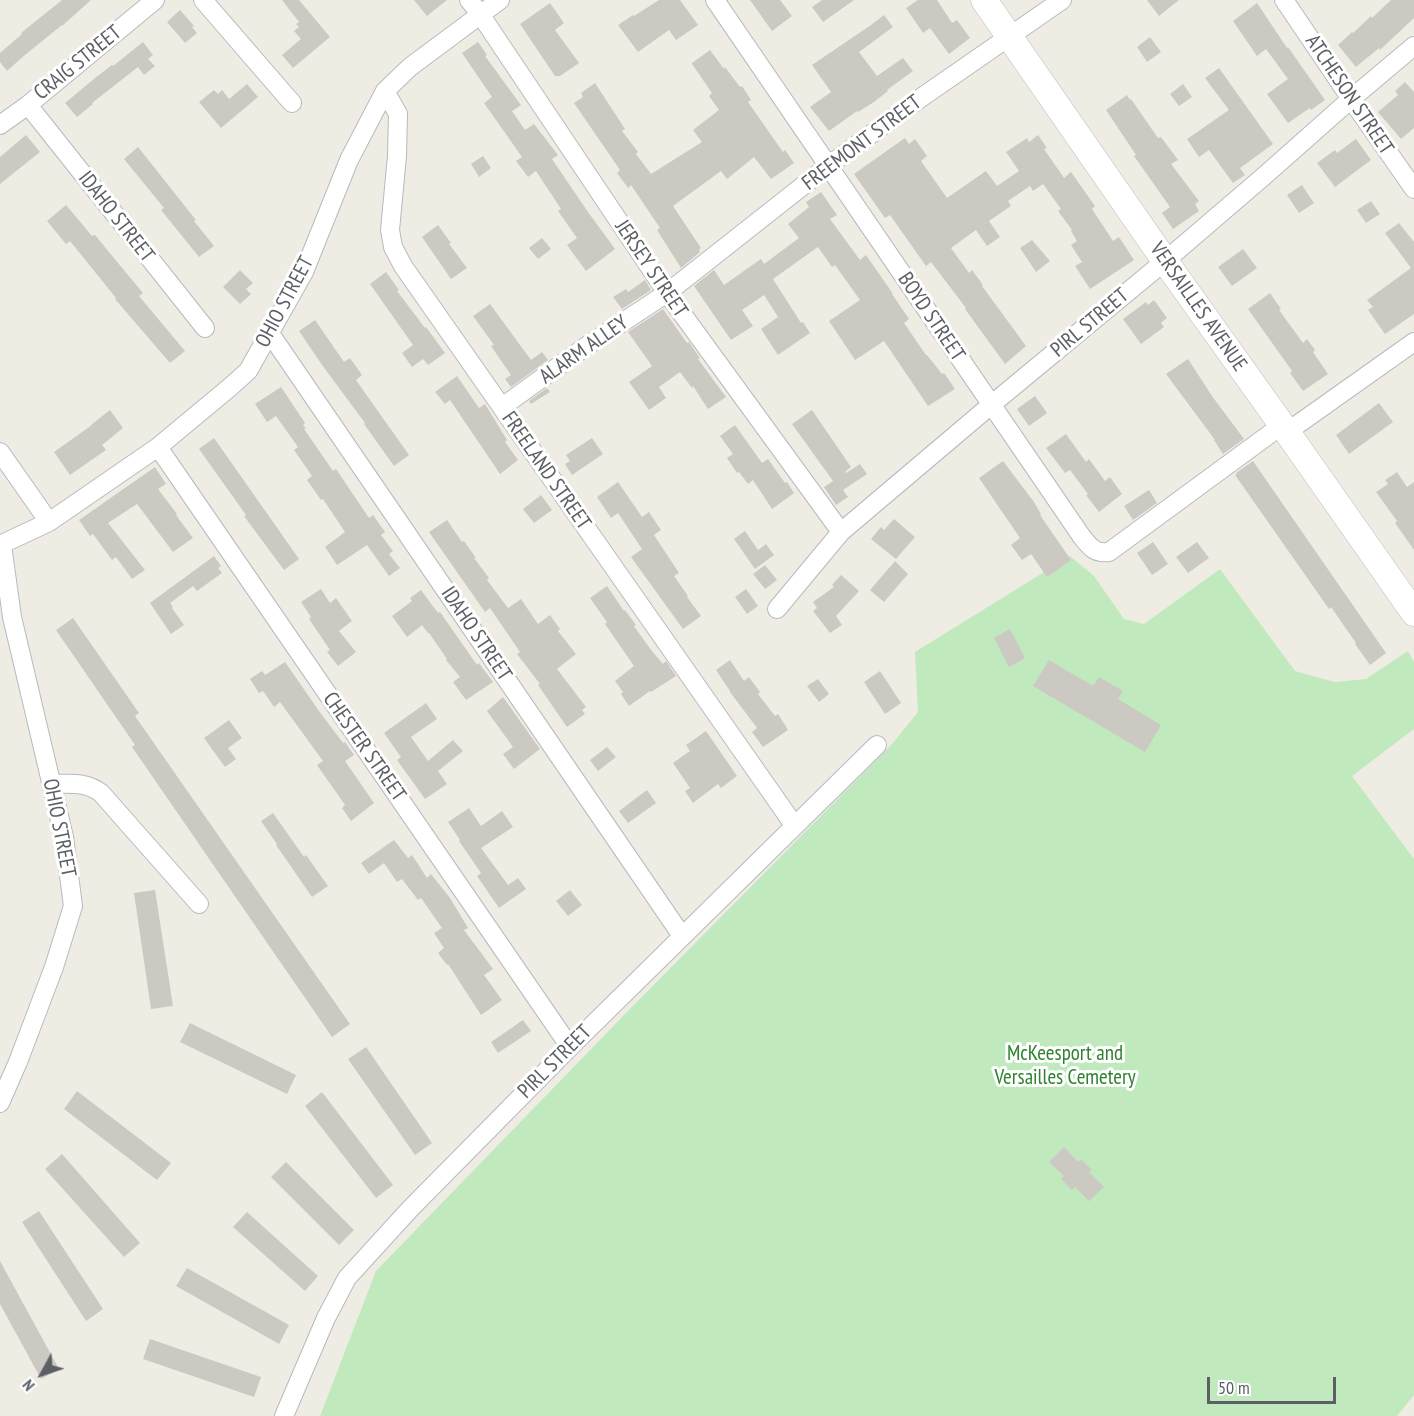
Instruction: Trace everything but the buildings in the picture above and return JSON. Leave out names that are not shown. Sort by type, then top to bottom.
[{"type":"street","name":"CRAIG STREET","points":[[0,125],[28,105],[155,0]]},
{"type":"street","points":[[203,0],[292,103]]},
{"type":"street","name":"OHIO STREET","points":[[0,1102],[46,988],[73,906],[64,837],[12,617],[1,545],[49,522],[158,447],[248,371],[304,272],[349,160],[385,91],[475,7],[500,0]]},
{"type":"street","name":"BOYD STREET","points":[[715,0],[991,405],[1093,550],[1101,553],[1109,552],[1284,428],[1414,342]]},
{"type":"street","name":"VERSAILLES AVENUE","points":[[984,0],[1414,613]]},
{"type":"street","name":"FREEMONT STREET","points":[[667,293],[828,166],[912,104],[1062,0]]},
{"type":"street","name":"ATCHESON STREET","points":[[1284,0],[1414,189]]},
{"type":"street","name":"JERSEY STREET","points":[[475,7],[667,293],[841,532]]},
{"type":"street","name":"PIRL STREET","points":[[777,609],[841,532],[1165,261],[1414,46]]},
{"type":"street","name":"FREELAND STREET","points":[[385,91],[398,114],[397,156],[390,230],[393,247],[403,266],[794,825]]},
{"type":"street","name":"IDAHO STREET","points":[[28,105],[205,328]]},
{"type":"street","name":"ALARM ALLEY","points":[[502,407],[585,347],[667,293]]},
{"type":"street","name":"IDAHO STREET","points":[[269,332],[682,936]]},
{"type":"street","name":"CHESTER STREET","points":[[158,447],[570,1047]]},
{"type":"street","points":[[0,452],[49,522]]},
{"type":"street","name":"PIRL STREET","points":[[284,1416],[326,1318],[347,1278],[410,1209],[570,1047],[876,745]]},
{"type":"street","points":[[51,784],[81,783],[94,787],[199,904]]},
{"type":"green space","name":"McKeesport and Versailles Cemetery","points":[[1070,556],[1094,576],[1124,619],[1144,624],[1220,569],[1295,671],[1335,682],[1366,679],[1408,651],[1414,662],[1414,729],[1352,776],[1414,859],[1414,1395],[1397,1416],[320,1416],[376,1271],[627,1012],[893,743],[918,712],[915,652]]}]
